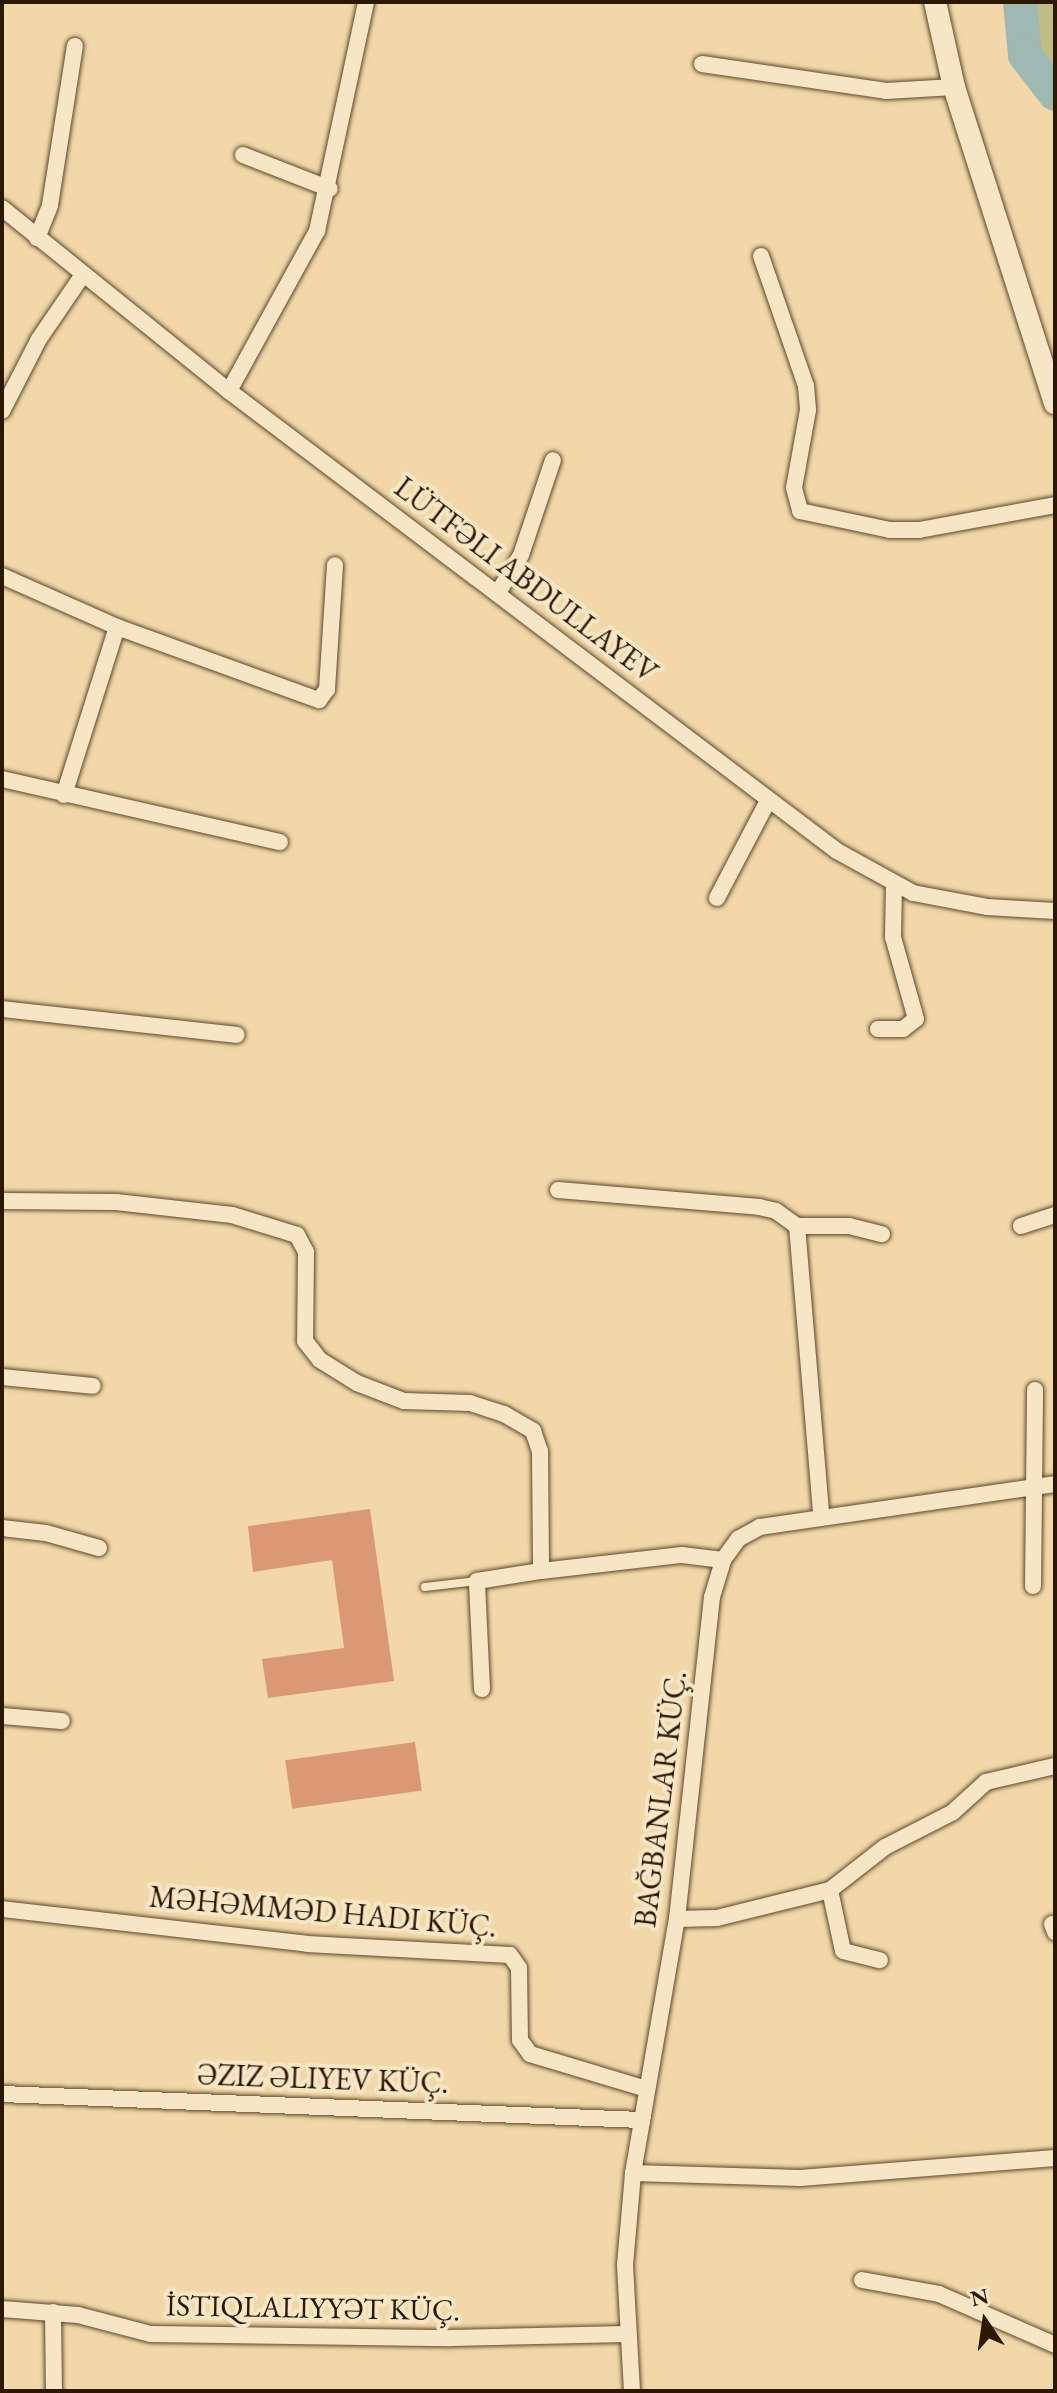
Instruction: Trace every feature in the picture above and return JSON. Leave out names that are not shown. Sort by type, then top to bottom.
[{"type":"street","points":[[229,391],[297,275],[330,189],[366,2]]},
{"type":"street","points":[[935,2],[954,87],[1055,403]]},
{"type":"street","points":[[37,238],[50,205],[75,46]]},
{"type":"street","points":[[702,64],[886,91],[954,87]]},
{"type":"street","points":[[243,155],[330,189]]},
{"type":"street","name":"LÜTFƏLI ABDULLAYEV","points":[[2,208],[82,276],[229,391],[499,591],[768,801],[894,887],[957,903],[1055,911]]},
{"type":"street","points":[[761,256],[806,386],[808,410],[794,488],[800,511],[877,528],[919,530],[1055,505]]},
{"type":"street","points":[[2,411],[39,339],[82,276]]},
{"type":"street","points":[[499,591],[521,555],[553,460]]},
{"type":"street","points":[[2,576],[117,627],[319,700],[327,689],[335,565]]},
{"type":"street","points":[[64,795],[117,627]]},
{"type":"street","points":[[2,779],[280,842]]},
{"type":"street","points":[[717,898],[768,801]]},
{"type":"street","points":[[878,1029],[903,1029],[916,1019],[893,937],[894,887]]},
{"type":"street","points":[[2,1009],[237,1035]]},
{"type":"street","points":[[558,1190],[759,1207],[776,1211],[797,1226],[849,1226],[882,1234]]},
{"type":"street","points":[[2,1201],[116,1202],[232,1215],[297,1235],[306,1252],[305,1341],[320,1360],[357,1383],[404,1401],[470,1403],[504,1414],[533,1431],[540,1451],[541,1571]]},
{"type":"street","points":[[1021,1226],[1055,1215]]},
{"type":"street","points":[[797,1226],[821,1514]]},
{"type":"street","points":[[2,1377],[93,1386]]},
{"type":"street","points":[[1033,1586],[1037,1486],[1035,1390]]},
{"type":"street","name":"BAĞBANLAR KÜÇ.","points":[[632,2391],[626,2334],[625,2265],[633,2173],[677,1919],[712,1597],[723,1560],[738,1539],[760,1527],[821,1514],[1055,1484]]},
{"type":"street","points":[[2,1528],[46,1533],[99,1548]]},
{"type":"street","points":[[482,1689],[477,1581],[682,1555],[723,1560]]},
{"type":"street","points":[[2,1716],[62,1721]]},
{"type":"street","points":[[677,1919],[717,1918],[830,1890],[885,1847],[953,1812],[986,1782],[1055,1766]]},
{"type":"street","points":[[830,1890],[843,1951],[880,1960]]},
{"type":"street","name":"MƏHƏMMƏD HADI KÜÇ.","points":[[2,1909],[307,1944],[510,1955],[519,1968],[520,2040],[530,2054],[647,2089]]},
{"type":"street","name":"ƏZIZ ƏLIYEV KÜÇ.","points":[[2,2094],[642,2120]]},
{"type":"street","points":[[633,2173],[800,2178],[1055,2158]]},
{"type":"street","points":[[862,2280],[939,2294],[983,2310],[1010,2330],[1055,2345]]},
{"type":"street","name":"İSTIQLALIYYƏT KÜÇ.","points":[[2,2309],[53,2312],[151,2334],[451,2338],[626,2334]]},
{"type":"street","points":[[53,2312],[54,2391]]},
{"type":"lane","points":[[425,1587],[477,1581]]},
{"type":"shaded area","points":[[1035,2],[1055,2],[1055,69],[1040,55]]},
{"type":"building","points":[[370,1509],[394,1681],[268,1698],[262,1659],[344,1648],[332,1560],[253,1572],[248,1526]]},
{"type":"building","points":[[415,1742],[422,1791],[292,1809],[285,1760]]},
{"type":"waterway","points":[[1020,2],[1025,55],[1055,94]]}]
